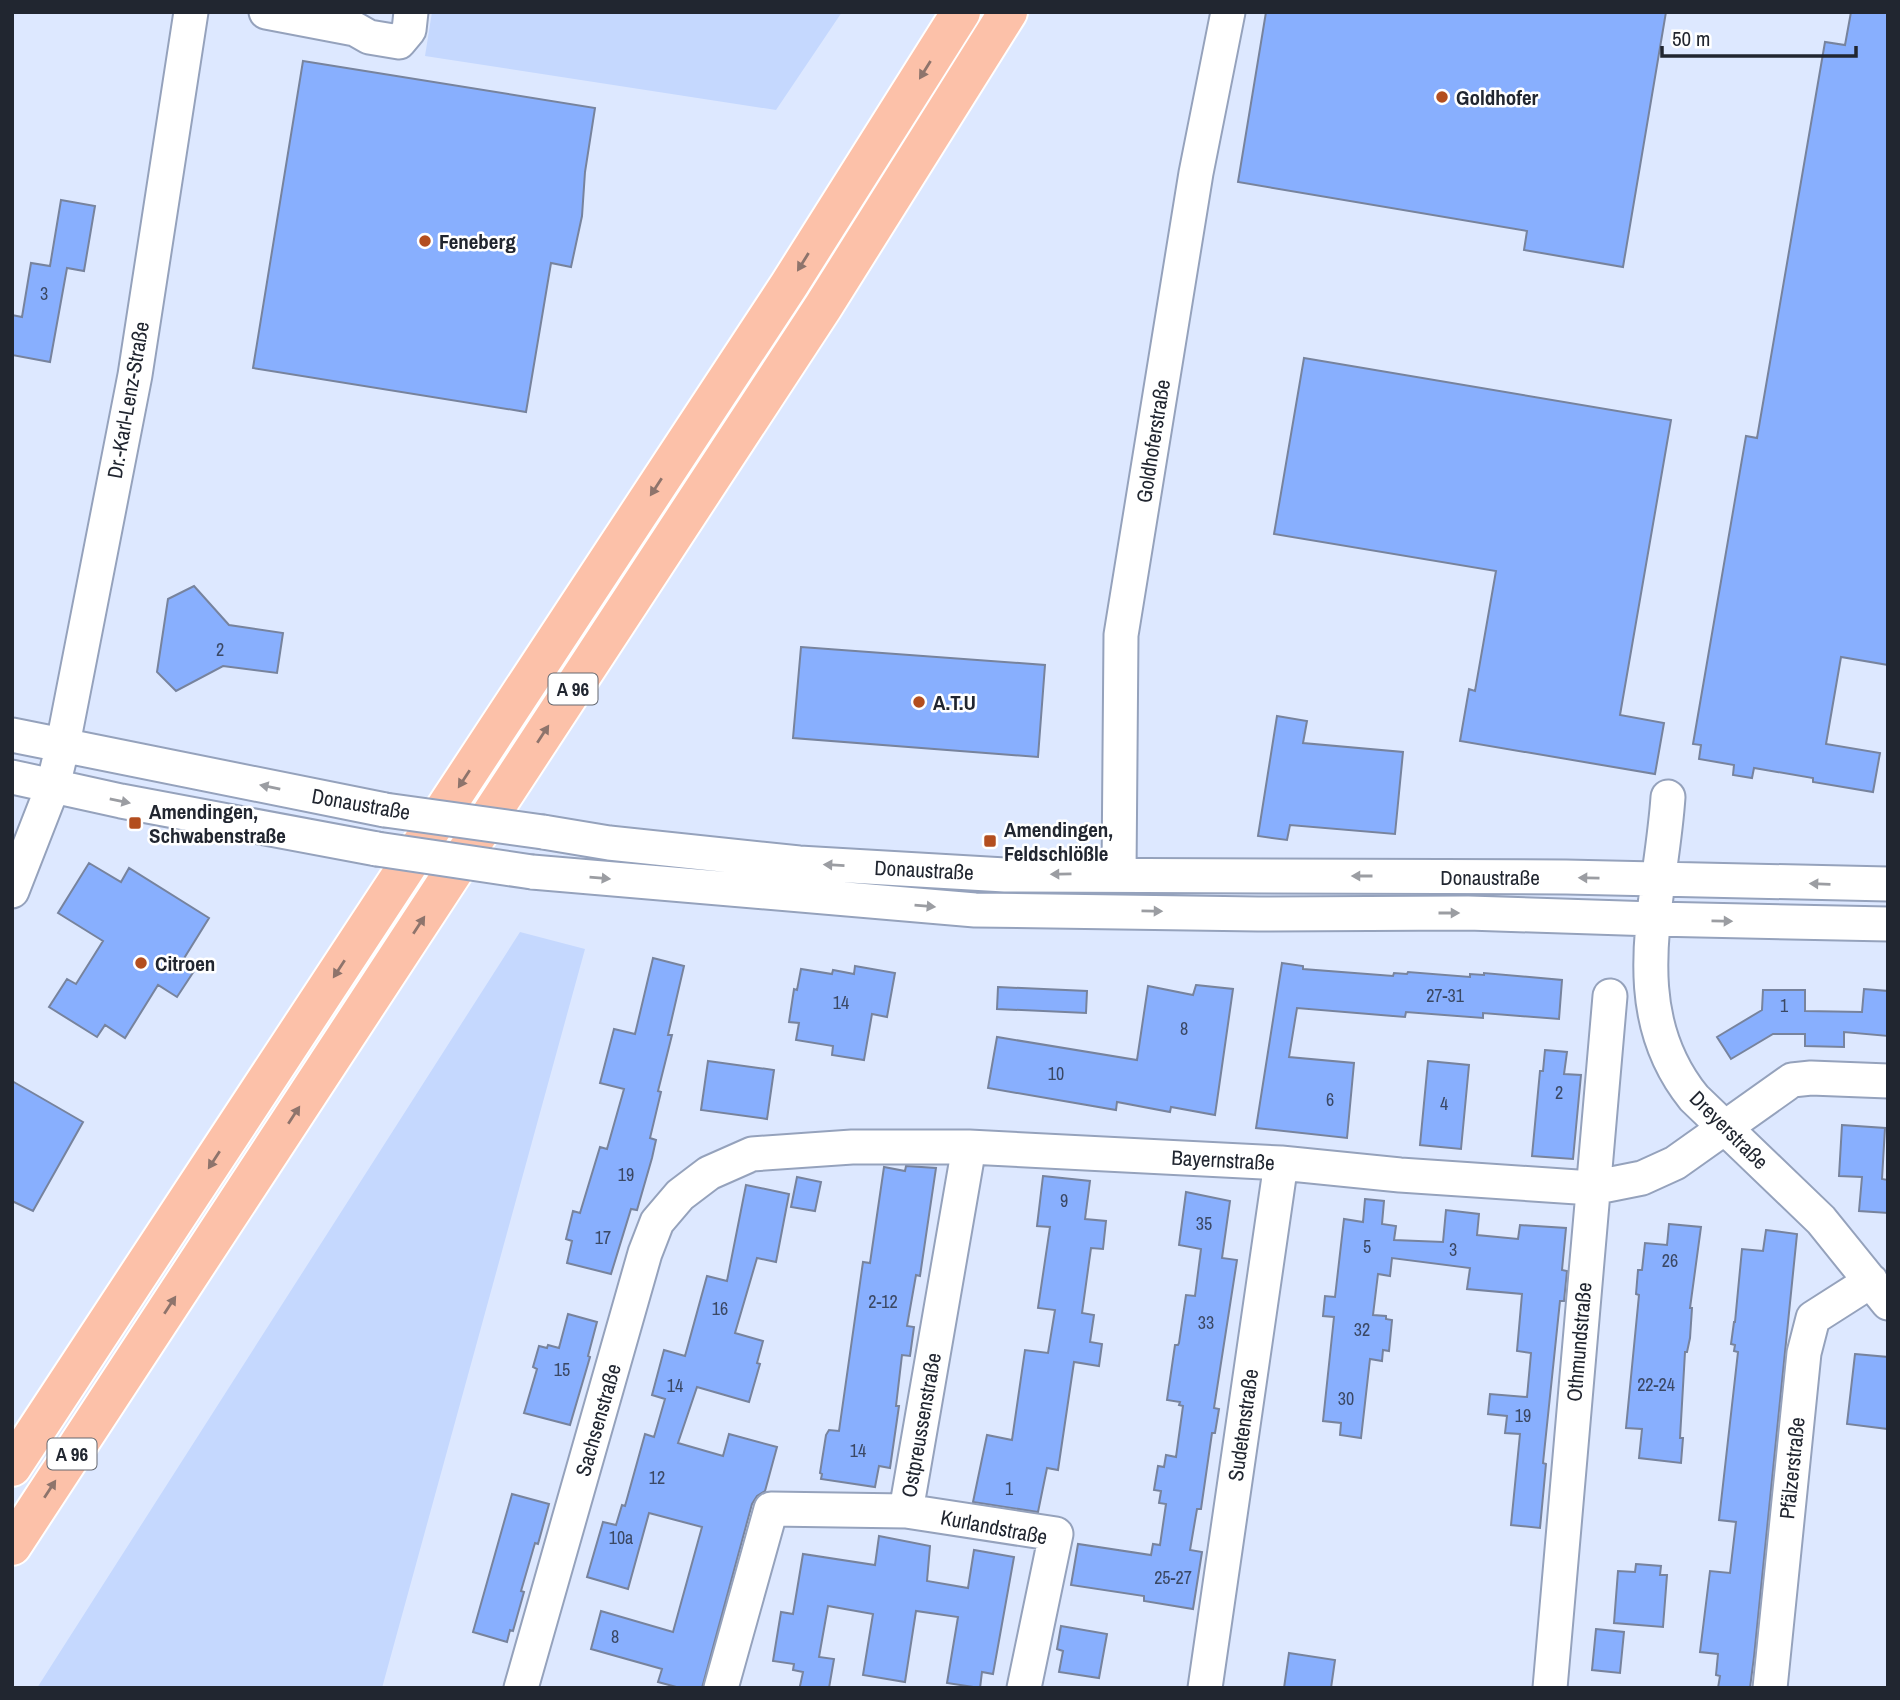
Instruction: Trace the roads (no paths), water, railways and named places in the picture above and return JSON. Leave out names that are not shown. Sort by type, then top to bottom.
[{"type":"highway","name":"A 96","points":[[12,1466],[789,285],[961,12]]},
{"type":"highway","name":"A 96","points":[[12,1546],[823,307],[1008,12]]},
{"type":"street","name":"Dr.-Karl-Lenz-Straße","points":[[12,891],[53,786],[62,744],[135,375],[191,12]]},
{"type":"street","points":[[266,12],[355,29],[369,37],[399,42],[408,30],[411,12]]},
{"type":"street","name":"Goldhoferstraße","points":[[1119,874],[1121,635],[1196,173],[1228,12]]},
{"type":"street","name":"Donaustraße","points":[[12,735],[385,810],[609,843],[799,863],[1005,875],[1658,879],[1888,884]]},
{"type":"street","name":"Donaustraße","points":[[12,777],[121,802],[376,849],[532,872],[975,910],[1258,914],[1468,913],[1888,924]]},
{"type":"street","name":"Dreyerstraße","points":[[1668,797],[1650,978],[1658,1030],[1682,1082],[1724,1127],[1821,1220],[1880,1292]]},
{"type":"street","name":"Othmundstraße","points":[[1550,1688],[1610,996]]},
{"type":"street","name":"Bayernstraße","points":[[709,1173],[752,1154],[852,1147],[969,1147],[1281,1163],[1400,1175],[1592,1188],[1642,1178],[1675,1163],[1791,1080],[1811,1077],[1888,1082]]},
{"type":"street","name":"Ostpreussenstraße","points":[[721,1688],[771,1509],[906,1511],[969,1147]]},
{"type":"street","name":"Sudetenstraße","points":[[1205,1688],[1281,1163]]},
{"type":"street","name":"Sachsenstraße","points":[[520,1688],[645,1253],[657,1222],[680,1195],[709,1173]]},
{"type":"street","name":"Pfälzerstraße","points":[[1770,1688],[1804,1353],[1813,1318],[1880,1292]]},
{"type":"street","name":"Kurlandstraße","points":[[906,1511],[1056,1534],[1024,1688]]},
{"type":"place","name":"Goldhofer","points":[[1442,97]]},
{"type":"place","name":"Feneberg","points":[[425,241]]},
{"type":"place","name":"A.T.U","points":[[919,702]]},
{"type":"place","name":"Amendingen, Schwabenstraße","points":[[135,823]]},
{"type":"place","name":"Amendingen, Feldschlößle","points":[[990,841]]},
{"type":"place","name":"Citroen","points":[[141,963]]}]
